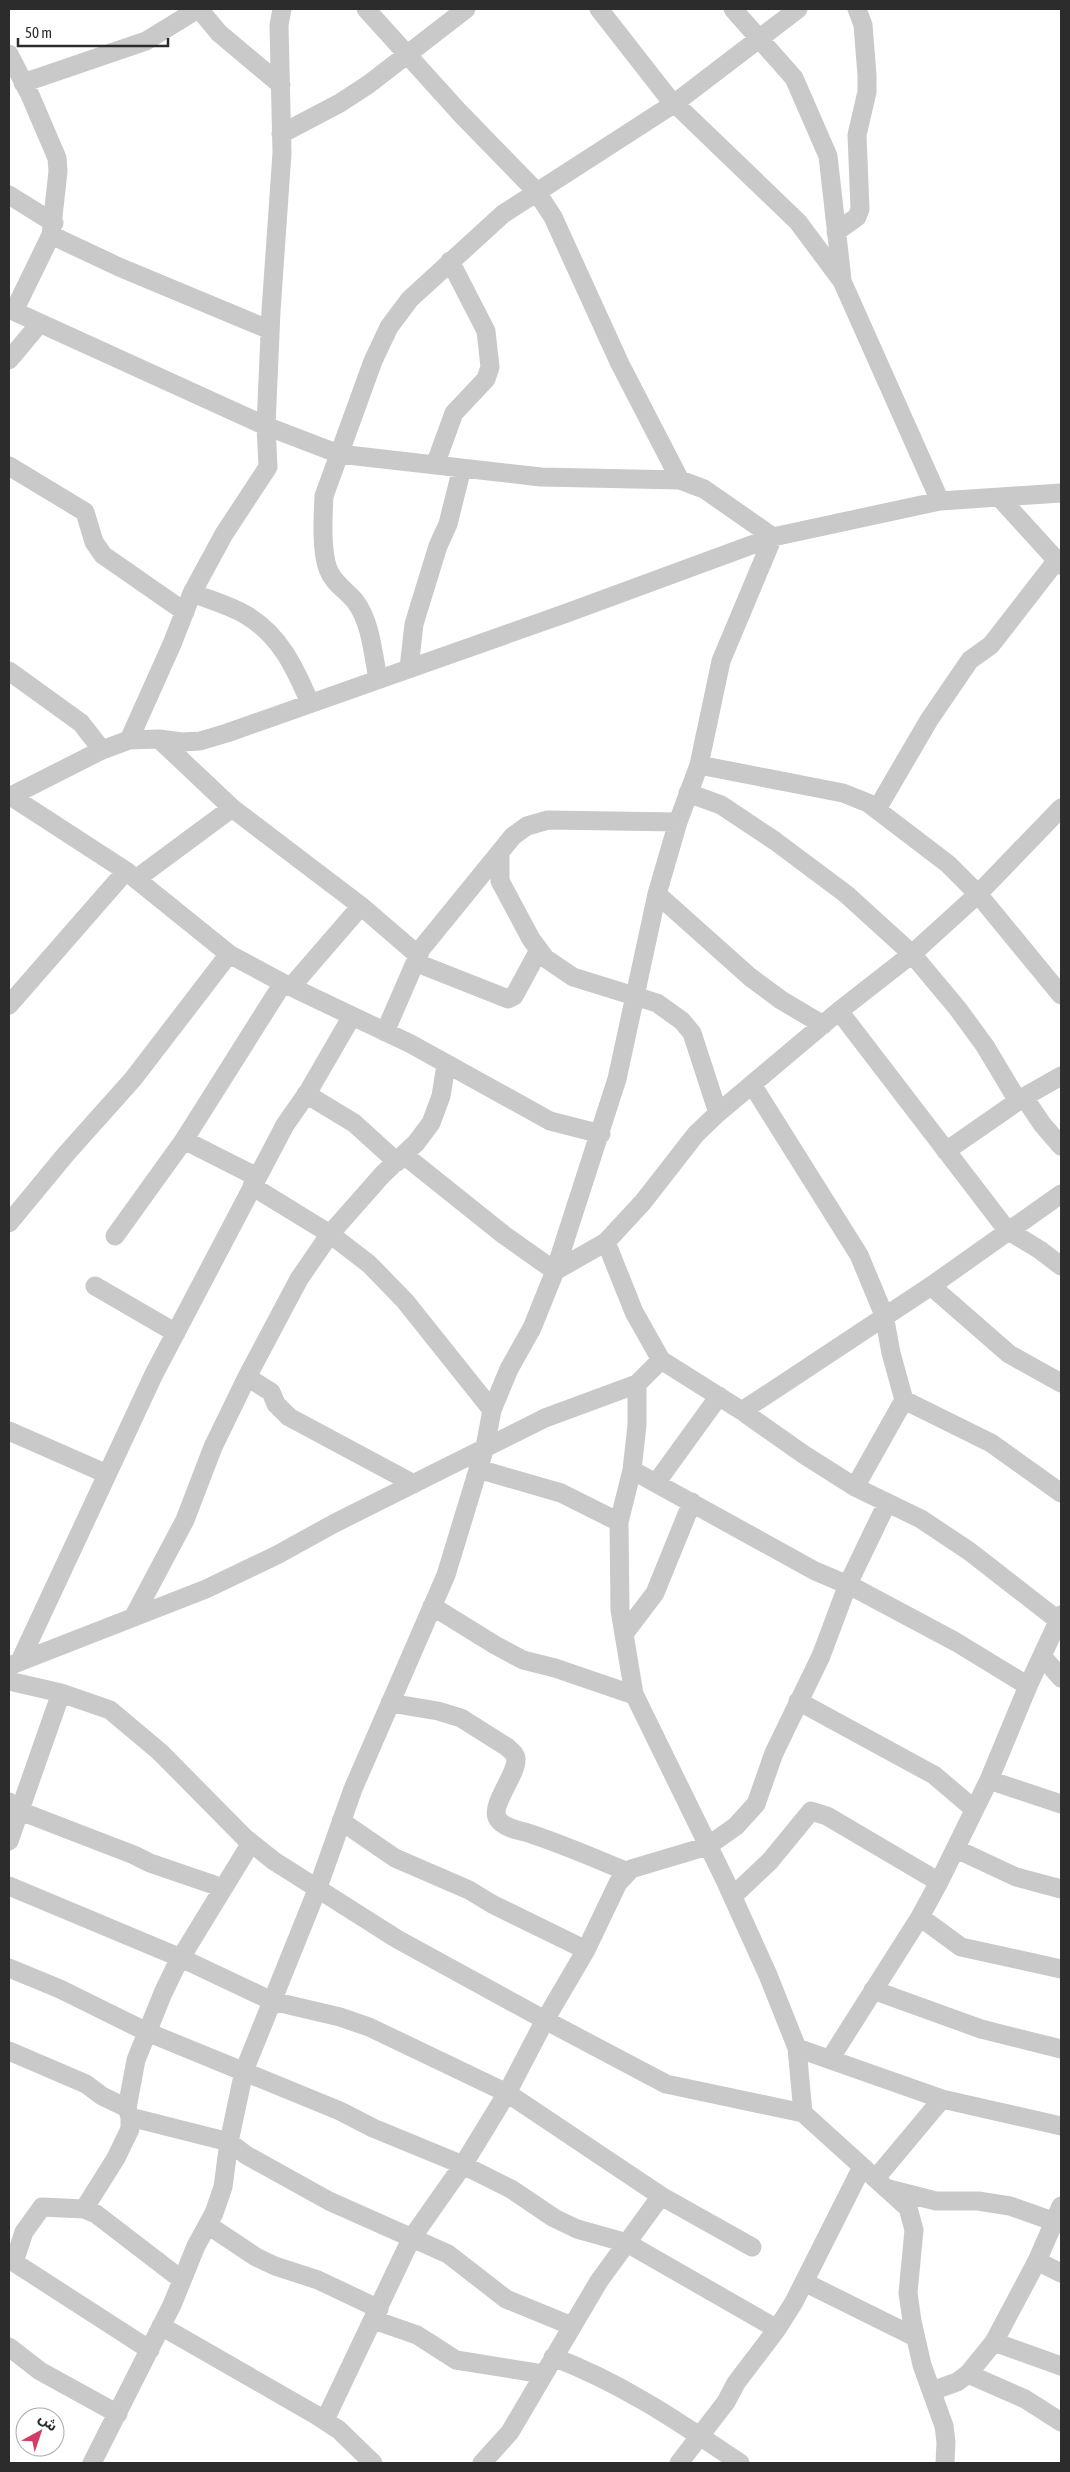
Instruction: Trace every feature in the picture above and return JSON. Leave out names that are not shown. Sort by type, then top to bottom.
[{"type":"street","points":[[23,83],[146,41],[198,9],[219,33],[280,85]]},
{"type":"street","points":[[128,740],[192,593],[224,534],[268,467],[266,426],[281,134],[279,25],[282,9]]},
{"type":"street","points":[[366,9],[536,191],[553,217],[620,364],[680,480]]},
{"type":"street","points":[[281,134],[348,98],[466,9]]},
{"type":"street","points":[[599,9],[667,96],[798,222],[842,281],[940,501]]},
{"type":"street","points":[[733,9],[794,78],[828,156],[842,281]]},
{"type":"street","points":[[378,679],[367,625],[356,603],[342,590],[328,569],[324,548],[324,496],[373,361],[389,327],[410,299],[503,214],[536,191],[675,104],[798,9]]},
{"type":"street","points":[[836,232],[857,217],[860,209],[857,135],[866,92],[867,75],[863,25],[857,9]]},
{"type":"street","points":[[9,54],[57,158],[52,229],[11,310],[266,426],[339,454],[541,477],[680,480],[704,489],[772,536]]},
{"type":"street","points":[[9,195],[52,229],[119,267],[270,330]]},
{"type":"street","points":[[435,465],[454,413],[486,379],[490,367],[486,331],[450,261]]},
{"type":"street","points":[[9,360],[40,323]]},
{"type":"street","points":[[9,466],[85,512],[94,542],[103,555],[185,612]]},
{"type":"street","points":[[409,668],[414,624],[438,546],[448,524],[462,468]]},
{"type":"street","points":[[10,797],[102,750],[128,740],[159,739],[200,742],[564,614],[772,536],[940,501],[1061,494]]},
{"type":"street","points":[[878,809],[929,720],[970,660],[991,645],[1059,562],[1000,497]]},
{"type":"street","points":[[92,2463],[150,2350],[208,2225],[223,2187],[229,2142],[244,2071],[317,1890],[341,1821],[446,1575],[485,1447],[492,1410],[508,1369],[532,1328],[555,1271],[584,1177],[601,1134],[617,1078],[657,894],[678,822],[699,765],[721,661],[772,536]]},
{"type":"street","points":[[192,593],[246,615],[277,640],[293,663],[310,703]]},
{"type":"street","points":[[9,671],[81,723],[102,750]]},
{"type":"street","points":[[159,739],[232,808],[361,906],[418,959],[508,998],[514,996],[539,950]]},
{"type":"street","points":[[699,765],[843,793],[878,809],[948,864],[978,894],[1061,995]]},
{"type":"street","points":[[688,793],[722,805],[775,841],[846,894],[912,954],[958,1009],[1021,1099],[1061,1146]]},
{"type":"street","points":[[10,797],[131,875],[229,954],[287,985],[411,1044],[550,1121],[601,1134]]},
{"type":"street","points":[[9,1005],[131,875],[232,808]]},
{"type":"street","points":[[555,1271],[606,1242],[644,1202],[696,1134],[718,1113],[753,1086],[839,1011],[912,954],[978,894],[1061,808]]},
{"type":"street","points":[[385,1032],[426,942],[513,836],[527,826],[548,820],[678,822]]},
{"type":"street","points":[[500,853],[500,881],[545,958],[573,976],[657,1003],[669,1010],[692,1033],[718,1113]]},
{"type":"street","points":[[657,894],[750,977],[781,1000],[823,1025]]},
{"type":"street","points":[[115,1236],[184,1140],[287,985],[361,906]]},
{"type":"street","points":[[9,1223],[66,1154],[133,1079],[229,954]]},
{"type":"street","points":[[839,1011],[1007,1230],[1031,1244],[1061,1266]]},
{"type":"street","points":[[14,1664],[154,1374],[254,1181],[285,1124],[306,1094],[352,1016]]},
{"type":"street","points":[[134,1616],[185,1520],[213,1447],[247,1377],[299,1279],[330,1234],[382,1174],[401,1159],[431,1123],[441,1096],[446,1065]]},
{"type":"street","points":[[946,1151],[1021,1099],[1061,1076]]},
{"type":"street","points":[[753,1086],[859,1255],[884,1315],[891,1353],[904,1400],[855,1487]]},
{"type":"street","points":[[306,1094],[354,1123],[555,1271]]},
{"type":"street","points":[[184,1140],[254,1181],[330,1234],[369,1264],[405,1301],[492,1410]]},
{"type":"street","points":[[742,1411],[884,1315],[931,1286],[1007,1230],[1061,1194]]},
{"type":"street","points":[[606,1242],[634,1312],[661,1360],[742,1411],[803,1454],[855,1487],[922,1519],[969,1550],[1060,1618],[1028,1686],[989,1780],[939,1882],[920,1917],[830,2059]]},
{"type":"street","points":[[95,1286],[176,1333]]},
{"type":"street","points":[[931,1286],[1009,1354],[1061,1383]]},
{"type":"street","points":[[14,1664],[206,1589],[278,1555],[335,1523],[545,1418],[637,1384],[661,1360]]},
{"type":"street","points":[[247,1377],[271,1392],[276,1404],[289,1417],[414,1484]]},
{"type":"street","points":[[637,1384],[637,1425],[632,1470],[619,1522],[620,1610],[634,1695],[732,1896],[768,1975],[797,2048],[803,2113]]},
{"type":"street","points":[[656,1483],[719,1396]]},
{"type":"street","points":[[904,1400],[991,1443],[1061,1493]]},
{"type":"street","points":[[9,1430],[107,1474]]},
{"type":"street","points":[[478,1469],[561,1493],[619,1522]]},
{"type":"street","points":[[632,1470],[815,1571],[848,1584],[956,1642],[1028,1686]]},
{"type":"street","points":[[624,1634],[655,1593],[692,1502]]},
{"type":"street","points":[[325,2420],[411,2239],[463,2165],[507,2094],[545,2020],[586,1950],[618,1883],[631,1869],[708,1846],[736,1826],[756,1804],[774,1752],[821,1656],[848,1584],[887,1503]]},
{"type":"street","points":[[432,1606],[523,1660],[555,1668],[634,1695]]},
{"type":"street","points":[[1042,1656],[1061,1678]]},
{"type":"street","points":[[9,1680],[61,1693],[110,1710],[160,1752],[251,1843],[274,1861],[317,1890],[398,1938],[545,2020],[666,2084],[803,2113],[908,2208],[914,2230],[908,2293],[915,2337],[922,2364],[944,2426],[946,2442],[945,2463]]},
{"type":"street","points":[[9,1841],[14,1807],[61,1693]]},
{"type":"street","points":[[798,1701],[934,1775],[974,1809]]},
{"type":"street","points":[[390,1703],[438,1711],[461,1718],[514,1753],[516,1759],[512,1773],[496,1810],[496,1818],[500,1822],[512,1828],[556,1841],[628,1872]]},
{"type":"street","points":[[989,1780],[1061,1804]]},
{"type":"street","points":[[14,1807],[150,1863],[223,1888]]},
{"type":"street","points":[[732,1896],[770,1861],[811,1811],[827,1816],[939,1882]]},
{"type":"street","points":[[341,1821],[394,1858],[469,1890],[492,1904],[586,1950]]},
{"type":"street","points":[[84,2209],[116,2158],[130,2129],[128,2113],[136,2060],[147,2032],[181,1958],[251,1843]]},
{"type":"street","points":[[956,1849],[1016,1877],[1061,1889]]},
{"type":"street","points":[[9,1886],[181,1958],[272,2001],[352,2020],[507,2094],[661,2196],[752,2247]]},
{"type":"street","points":[[920,1917],[961,1947],[1061,1969]]},
{"type":"street","points":[[9,1968],[60,1989],[147,2032],[244,2071],[463,2165],[511,2188],[554,2218],[569,2226],[627,2243],[777,2328]]},
{"type":"street","points":[[873,1990],[980,2029],[1061,2049]]},
{"type":"street","points":[[797,2048],[942,2099],[1061,2126]]},
{"type":"street","points":[[9,2051],[86,2084],[128,2113],[229,2142],[246,2154],[329,2201],[448,2254],[506,2299],[572,2326]]},
{"type":"street","points":[[679,2463],[726,2402],[736,2383],[777,2328],[804,2282],[875,2178],[942,2099]]},
{"type":"street","points":[[875,2178],[936,2201],[978,2201],[1059,2217],[994,2342],[968,2374],[957,2382],[932,2391]]},
{"type":"street","points":[[485,2462],[510,2432],[542,2374],[599,2281],[661,2196]]},
{"type":"street","points":[[150,2350],[12,2260],[24,2232],[42,2207],[84,2209],[96,2214],[182,2280]]},
{"type":"street","points":[[208,2225],[275,2266],[318,2280],[456,2360],[542,2374]]},
{"type":"street","points":[[1037,2261],[1061,2273]]},
{"type":"street","points":[[804,2282],[915,2337]]},
{"type":"street","points":[[161,2326],[325,2420],[339,2430],[373,2463]]},
{"type":"street","points":[[994,2342],[1061,2366]]},
{"type":"street","points":[[9,2347],[40,2371],[118,2414]]},
{"type":"street","points":[[553,2357],[596,2374],[657,2407],[740,2463]]},
{"type":"street","points":[[968,2374],[1025,2399],[1061,2422]]}]
